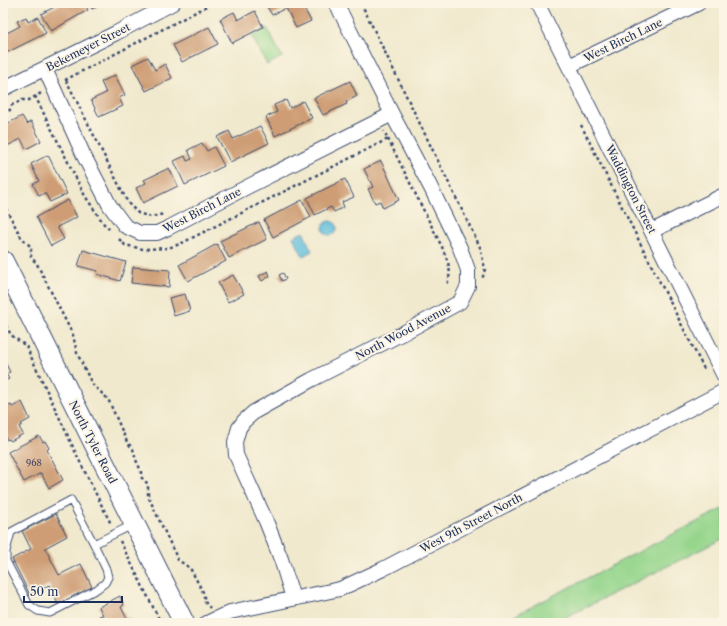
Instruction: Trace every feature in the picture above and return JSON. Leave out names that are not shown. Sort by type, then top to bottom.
[{"type":"main road","name":"North Tyler Road","points":[[3,262],[184,623]]},
{"type":"street","name":"Bekemeyer Street","points":[[3,89],[116,34],[173,3]]},
{"type":"street","name":"North Wood Avenue","points":[[293,598],[281,559],[266,521],[236,455],[235,442],[239,428],[254,412],[310,380],[405,332],[460,302],[468,286],[468,270],[460,248],[431,188],[336,3]]},
{"type":"street","name":"Waddington Street","points":[[537,3],[724,376]]},
{"type":"street","name":"West Birch Lane","points":[[569,66],[699,3]]},
{"type":"street","name":"West Birch Lane","points":[[45,69],[84,156],[110,206],[125,226],[140,232],[156,233],[168,228],[392,114]]},
{"type":"street","points":[[652,231],[724,195]]},
{"type":"street","name":"West 9th Street North","points":[[211,621],[230,612],[340,589],[383,569],[721,393]]},
{"type":"lane","points":[[71,500],[94,544],[106,569],[108,578],[105,583],[97,589],[50,613],[38,611],[29,605],[6,561],[6,551],[11,532],[71,500]]},
{"type":"lane","points":[[94,544],[134,524]]},
{"type":"path","points":[[3,113],[10,110],[12,105],[22,100],[29,100],[214,3]]},
{"type":"path","points":[[361,3],[480,248],[485,269],[481,285]]},
{"type":"path","points":[[66,80],[128,203],[138,213],[151,217],[170,211]]},
{"type":"path","points":[[35,96],[85,196],[104,224],[125,245],[143,249],[168,248],[180,244],[388,139]]},
{"type":"path","points":[[379,121],[442,247],[448,262],[450,273],[447,286]]},
{"type":"path","points":[[580,122],[626,216],[721,393]]},
{"type":"path","points":[[3,203],[21,237],[31,247],[31,257],[37,264],[73,335],[77,353],[92,384],[108,399],[127,442],[133,449],[141,471],[141,477],[148,484],[148,496],[178,560],[190,568],[203,592],[205,602],[211,608],[211,621]]},
{"type":"path","points":[[3,320],[10,335],[26,346],[80,462],[161,623]]},
{"type":"green space","points":[[267,28],[282,57],[267,65],[252,36]]},
{"type":"green space","points":[[724,508],[724,538],[554,623],[500,623]]},
{"type":"water","points":[[327,221],[333,221],[337,225],[337,231],[333,235],[327,235],[323,231],[323,225]]},
{"type":"water","points":[[303,232],[312,251],[303,256],[293,237]]},
{"type":"building","points":[[62,3],[84,3],[88,10],[51,31],[41,14]]},
{"type":"building","points":[[89,3],[104,3],[92,9]]},
{"type":"building","points":[[265,3],[301,3],[311,21],[296,28],[286,8],[272,15]]},
{"type":"building","points":[[255,11],[263,27],[232,43],[220,19],[234,12],[238,20]]},
{"type":"building","points":[[26,17],[28,22],[38,17],[46,33],[6,53],[3,46],[3,35],[20,26],[17,21]]},
{"type":"building","points":[[209,27],[218,44],[182,62],[173,45]]},
{"type":"building","points":[[148,57],[155,70],[165,64],[172,78],[146,91],[132,65]]},
{"type":"building","points":[[115,75],[125,95],[119,98],[123,106],[99,117],[91,100],[106,93],[101,82]]},
{"type":"building","points":[[350,81],[357,96],[346,102],[347,104],[323,115],[314,98]]},
{"type":"building","points":[[286,100],[290,108],[303,101],[312,118],[275,136],[266,117],[277,112],[274,105]]},
{"type":"building","points":[[22,116],[27,124],[31,121],[41,141],[26,149],[21,139],[3,148],[3,126]]},
{"type":"building","points":[[260,126],[269,143],[230,162],[217,137],[229,131],[233,139]]},
{"type":"building","points":[[202,143],[207,151],[214,147],[224,166],[185,185],[174,161],[185,156],[187,161],[192,159],[188,150]]},
{"type":"building","points":[[48,155],[67,194],[50,202],[45,193],[39,196],[33,184],[39,181],[31,164]]},
{"type":"building","points":[[381,161],[399,200],[383,208],[380,201],[375,203],[368,189],[373,187],[364,169]]},
{"type":"building","points":[[169,168],[178,186],[143,203],[136,188],[146,183],[144,180]]},
{"type":"building","points":[[345,179],[354,197],[342,202],[344,207],[334,212],[331,207],[315,215],[307,198]]},
{"type":"building","points":[[68,200],[77,217],[57,227],[64,239],[51,246],[36,217]]},
{"type":"building","points":[[302,200],[311,217],[273,237],[264,220]]},
{"type":"building","points":[[259,222],[267,239],[229,258],[220,241]]},
{"type":"building","points":[[217,244],[226,261],[188,281],[179,265]]},
{"type":"building","points":[[83,250],[126,262],[120,281],[97,274],[98,271],[78,266]]},
{"type":"building","points":[[133,267],[170,270],[169,287],[131,283]]},
{"type":"building","points":[[268,271],[270,276],[262,281],[259,276]]},
{"type":"building","points":[[283,273],[286,279],[282,281],[279,275]]},
{"type":"building","points":[[233,275],[244,294],[228,302],[218,283]]},
{"type":"building","points":[[185,294],[190,311],[174,316],[169,298]]},
{"type":"building","points":[[5,362],[10,372],[6,374],[9,379],[3,382],[3,363]]},
{"type":"building","points":[[5,400],[8,406],[11,405],[12,407],[22,402],[30,419],[21,424],[22,425],[19,427],[23,434],[11,441],[9,439],[7,440],[3,432],[3,401]]},
{"type":"building","points":[[39,436],[43,442],[45,441],[49,448],[47,450],[63,480],[49,488],[41,473],[24,482],[8,452]]},
{"type":"building","points":[[56,514],[67,536],[45,548],[59,575],[81,564],[92,587],[58,604],[49,585],[30,595],[12,559],[31,549],[22,531]]},
{"type":"building","points":[[120,596],[124,605],[121,607],[127,619],[130,618],[133,623],[110,623],[109,621],[103,623],[99,616],[103,615],[99,607]]}]
